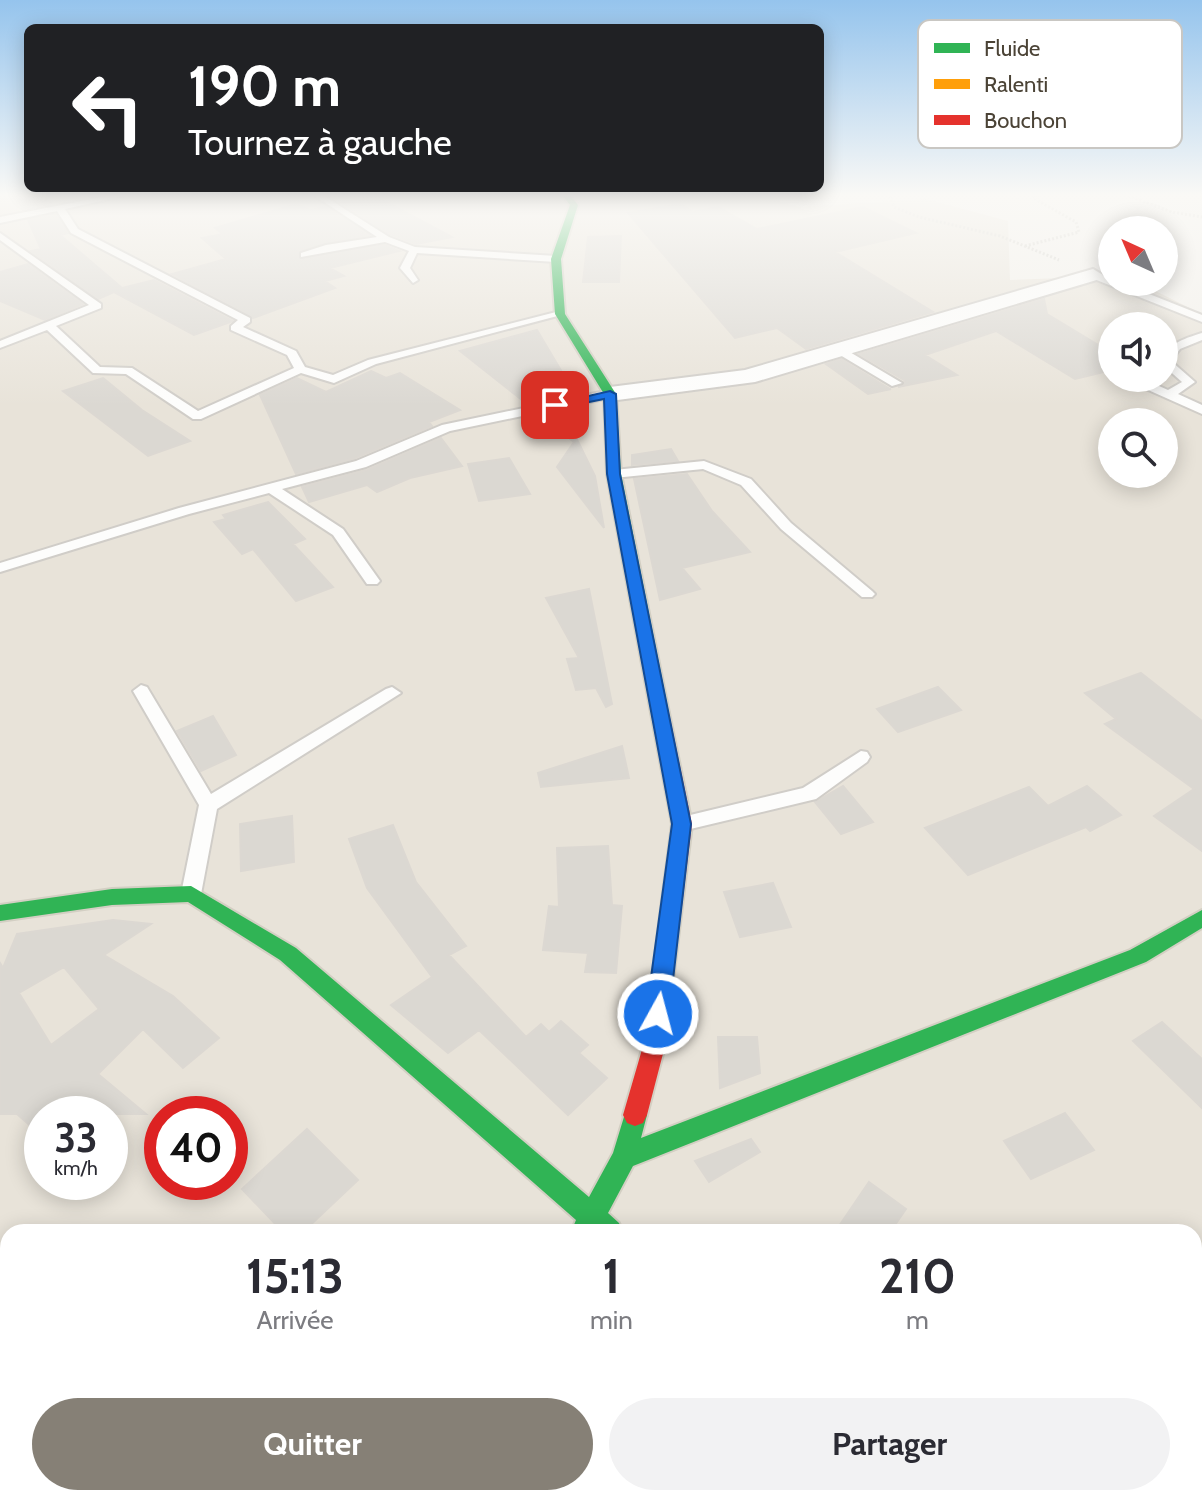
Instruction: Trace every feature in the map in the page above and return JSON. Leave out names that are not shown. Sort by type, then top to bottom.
[{"type":"street","points":[[557,266],[560,314],[610,394],[614,474],[682,824],[654,1046],[624,1157],[590,1224]]},
{"type":"street","points":[[610,394],[747,377],[1093,275]]},
{"type":"street","points":[[0,913],[112,897],[191,894],[288,954],[587,1224]]},
{"type":"street","points":[[624,1157],[1138,956],[1202,918]]},
{"type":"lane","points":[[0,345],[97,306],[42,266]]},
{"type":"lane","points":[[142,266],[246,320],[235,328],[292,353],[300,369]]},
{"type":"lane","points":[[406,266],[413,280]]},
{"type":"lane","points":[[1093,275],[1202,319]]},
{"type":"lane","points":[[49,326],[97,371],[128,370],[197,416],[300,369],[334,379],[372,362],[560,314]]},
{"type":"lane","points":[[1169,395],[1189,382],[1165,361],[1176,347],[1202,336]]},
{"type":"lane","points":[[839,350],[896,383]]},
{"type":"lane","points":[[1163,392],[1202,410]]},
{"type":"lane","points":[[0,568],[361,464],[446,428],[610,394]]},
{"type":"lane","points":[[614,474],[704,465],[746,482],[786,526],[867,594]]},
{"type":"lane","points":[[271,488],[338,532],[372,581]]},
{"type":"lane","points":[[141,691],[208,805],[191,894]]},
{"type":"lane","points":[[208,805],[392,693]]},
{"type":"lane","points":[[682,824],[809,794],[861,757]]},
{"type":"path","points":[[1072,266],[1093,275]]},
{"type":"shaded area","points":[[0,266],[1010,266],[1010,280],[1098,277],[1098,296],[1165,296],[1202,314],[1202,1224],[0,1224]]},
{"type":"building","points":[[31,266],[83,304],[45,320],[0,301],[0,272]]},
{"type":"building","points":[[52,266],[97,266],[122,288],[154,280],[233,321],[194,335],[114,292],[98,299]]},
{"type":"building","points":[[200,266],[337,266],[330,268],[344,276],[325,281],[335,288],[253,318],[172,274]]},
{"type":"building","points":[[585,266],[620,266],[619,282],[583,282]]},
{"type":"building","points":[[674,266],[858,266],[933,312],[806,349],[777,328],[735,338]]},
{"type":"building","points":[[1044,299],[1047,314],[1098,345],[1098,373],[1075,379],[996,331],[925,355],[957,375],[898,387],[905,384],[904,380],[859,354]]},
{"type":"building","points":[[537,330],[575,394],[527,404],[460,351]]},
{"type":"building","points":[[841,359],[891,389],[868,394],[826,364]]},
{"type":"building","points":[[371,371],[386,378],[400,373],[460,410],[429,422],[432,426],[355,458],[296,474],[260,395],[297,378],[326,392]]},
{"type":"building","points":[[103,378],[142,410],[190,441],[148,456],[63,391]]},
{"type":"building","points":[[563,411],[595,476],[604,528],[557,467],[574,442],[540,415]]},
{"type":"building","points":[[441,438],[462,466],[410,478],[377,492],[367,485],[309,502],[302,487],[367,470]]},
{"type":"building","points":[[671,449],[678,461],[632,465],[632,455]]},
{"type":"building","points":[[509,458],[530,494],[479,501],[468,464]]},
{"type":"building","points":[[687,474],[712,511],[750,552],[682,568],[700,589],[660,600],[634,479]]},
{"type":"building","points":[[268,502],[305,539],[293,544],[333,587],[296,601],[253,549],[242,554],[214,522],[226,519],[223,515]]},
{"type":"building","points":[[589,589],[612,704],[606,707],[596,688],[576,690],[567,659],[579,658],[546,598]]},
{"type":"building","points":[[1141,673],[1202,721],[1202,851],[1154,816],[1194,789],[1105,724],[1116,719],[1085,693]]},
{"type":"building","points":[[938,687],[961,710],[898,732],[877,709]]},
{"type":"building","points":[[213,716],[236,755],[201,771],[177,731]]},
{"type":"building","points":[[622,746],[629,778],[541,787],[538,773]]},
{"type":"building","points":[[843,786],[873,822],[841,834],[815,802]]},
{"type":"building","points":[[1087,786],[1121,815],[1090,831],[1086,827],[968,875],[925,828],[1029,787],[1048,806]]},
{"type":"building","points":[[292,816],[294,862],[241,871],[240,824]]},
{"type":"building","points":[[393,825],[416,882],[466,946],[449,955],[526,1037],[541,1024],[549,1032],[561,1021],[588,1045],[579,1053],[607,1078],[568,1115],[479,1030],[448,1053],[391,1005],[432,977],[367,888],[349,839]]},
{"type":"building","points":[[608,846],[612,905],[622,906],[616,973],[585,972],[588,953],[543,950],[549,906],[559,907],[557,848]]},
{"type":"building","points":[[773,883],[791,927],[740,937],[724,892]]},
{"type":"building","points":[[113,920],[151,924],[104,955],[173,996],[219,1038],[183,1068],[143,1029],[98,1074],[124,1096],[24,1096],[24,1120],[17,1114],[0,1114],[0,963],[3,968],[17,934]],"holes":[[[64,967],[99,1009],[51,1045],[19,993]]]},
{"type":"building","points":[[1162,1022],[1202,1059],[1202,1108],[1133,1041]]},
{"type":"building","points":[[718,1037],[757,1037],[760,1073],[720,1088]]},
{"type":"building","points":[[128,1099],[144,1112],[128,1114]]},
{"type":"building","points":[[1065,1113],[1094,1150],[1031,1179],[1004,1141]]},
{"type":"building","points":[[307,1129],[358,1180],[311,1224],[275,1224],[248,1195],[248,1183]]},
{"type":"building","points":[[751,1139],[760,1152],[709,1182],[695,1161]]},
{"type":"building","points":[[869,1182],[906,1209],[896,1224],[840,1224]]},
{"type":"traffic: fast","points":[[557,266],[560,314],[610,394],[614,474],[660,713]]},
{"type":"traffic: fast","points":[[0,913],[112,897],[191,894],[288,954],[601,1224]]},
{"type":"traffic: fast","points":[[624,1157],[1138,956],[1202,918]]},
{"type":"traffic: fast","points":[[588,1224],[624,1157],[635,1115]]},
{"type":"traffic: jam","points":[[635,1115],[654,1046],[682,824],[660,713]]},
{"type":"route","points":[[555,405],[610,394],[614,474],[682,824],[658,1014]]}]
